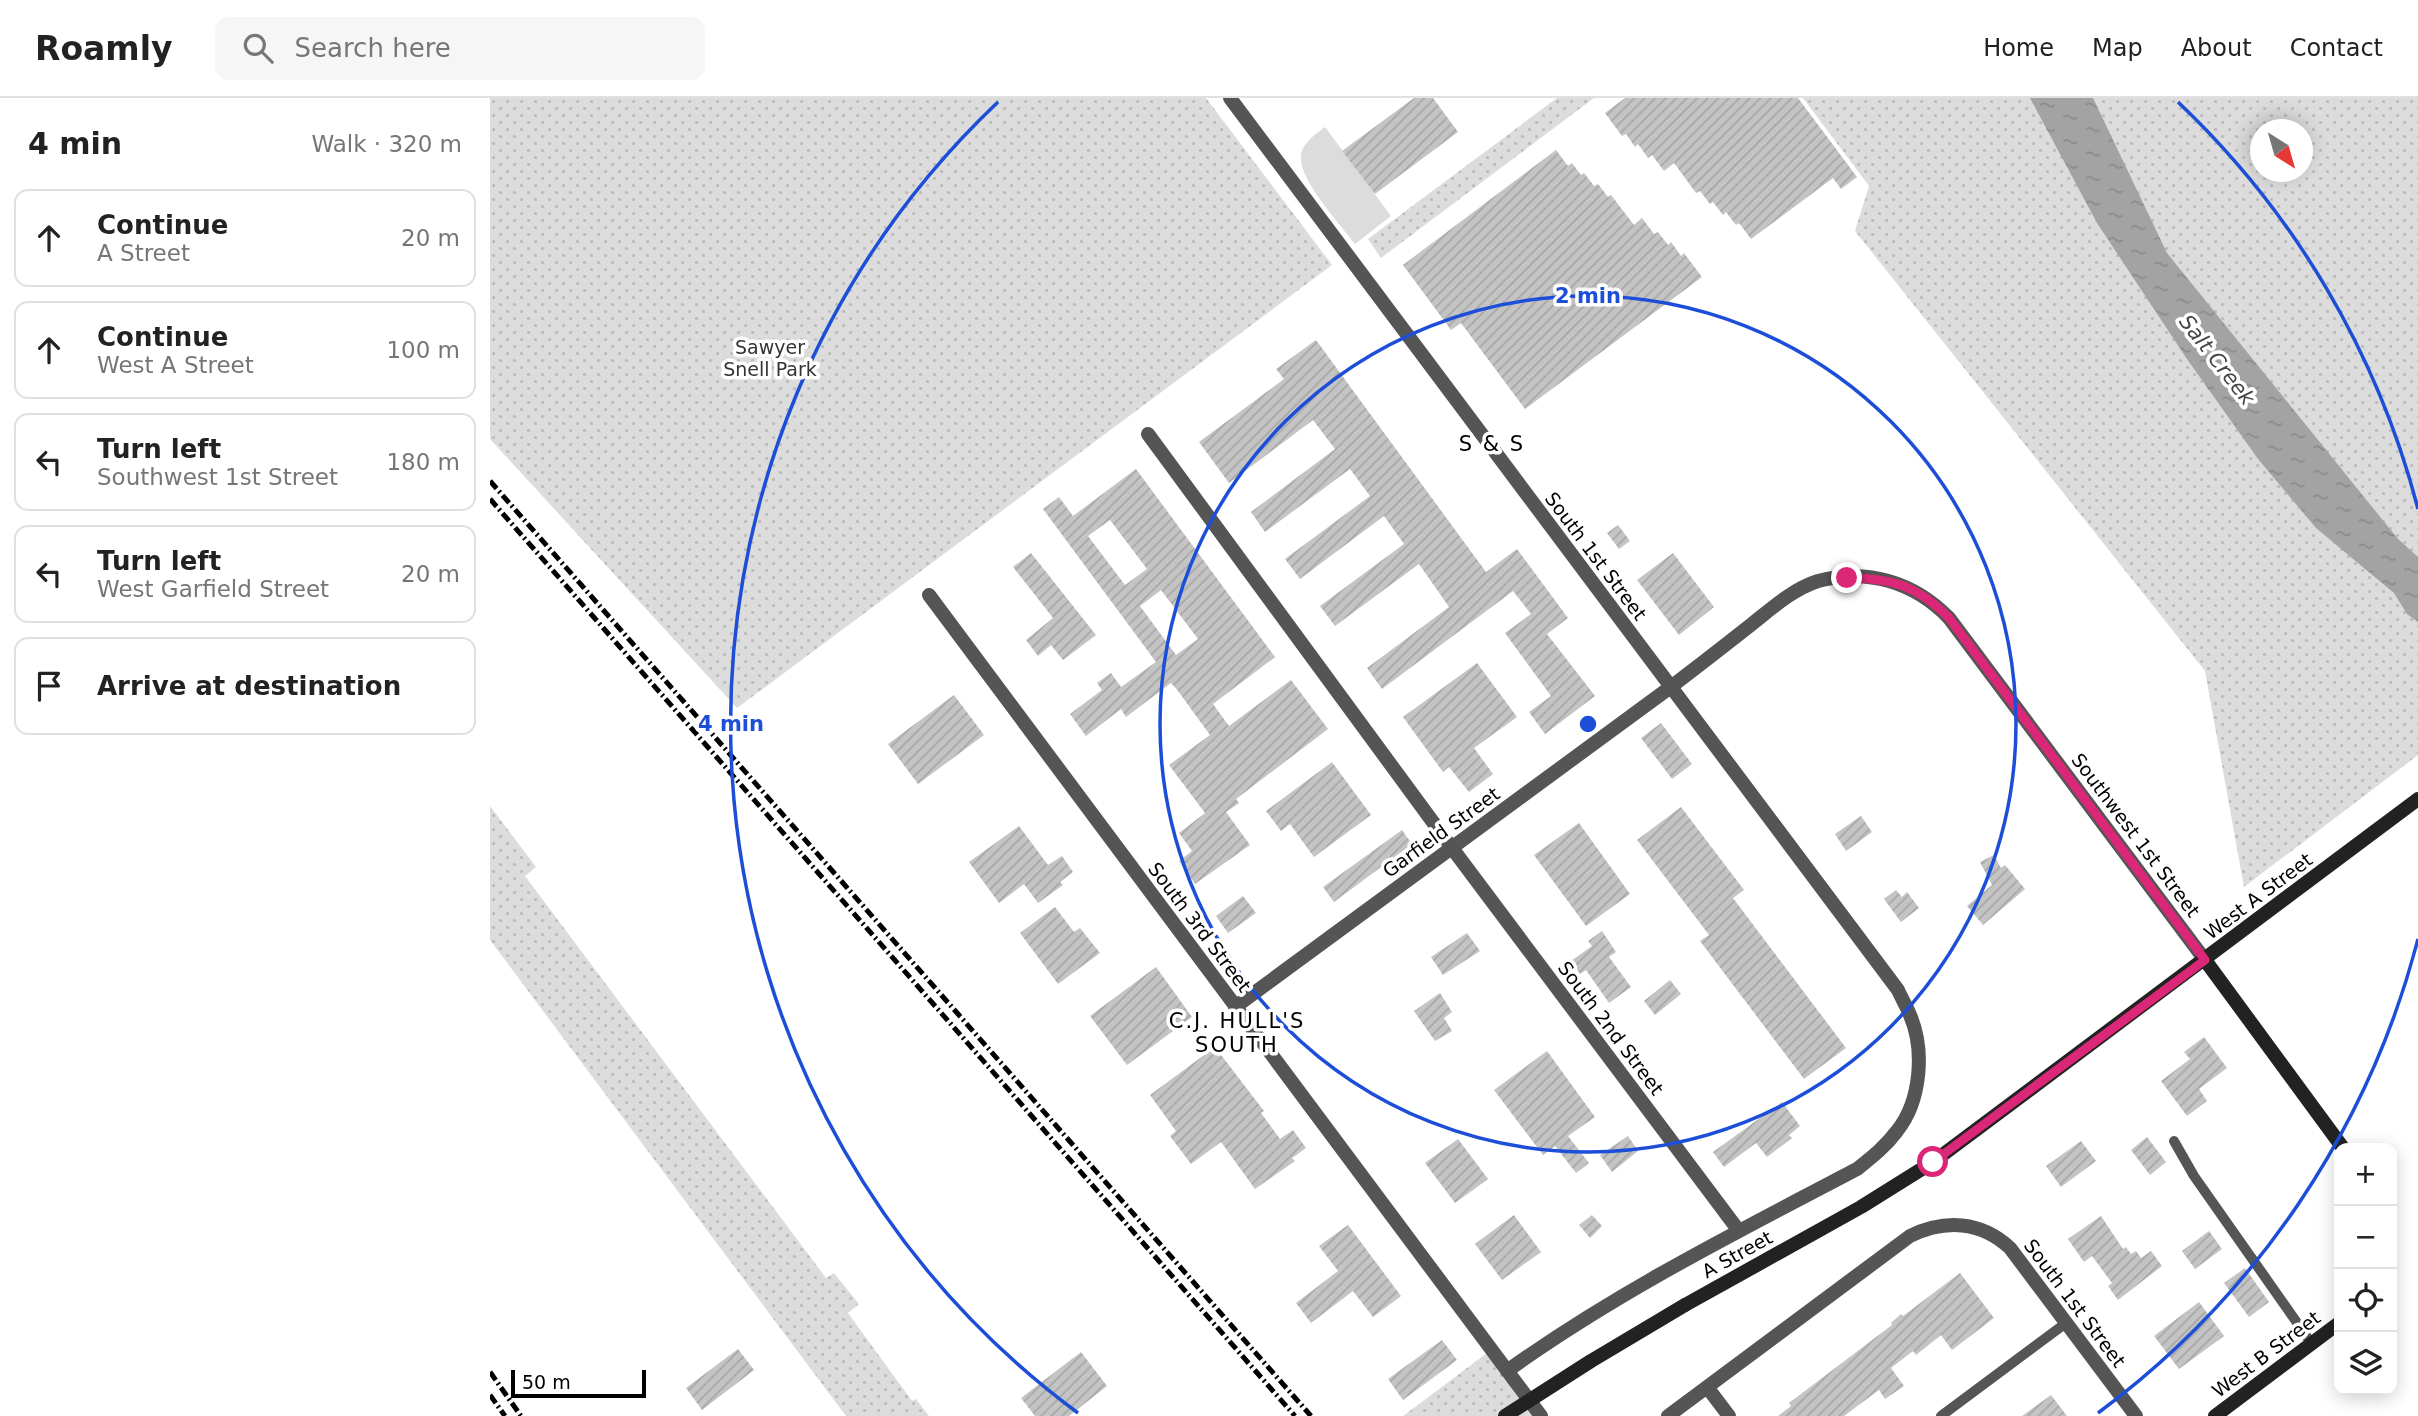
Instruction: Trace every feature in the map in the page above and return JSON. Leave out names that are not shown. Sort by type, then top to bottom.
[{"type":"main road","name":"West A Street","points":[[1987,1123],[2418,799]]},
{"type":"main road","name":"Southwest 1st Street","points":[[2205,960],[2339,1143]]},
{"type":"main road","name":"A Street","points":[[1504,1416],[1685,1305],[1884,1194],[1987,1123]]},
{"type":"main road","name":"West B Street","points":[[2216,1416],[2334,1327]]},
{"type":"street","name":"South 1st Street","points":[[1230,98],[1898,990],[1911,1017],[1917,1044]]},
{"type":"street","name":"South 2nd Street","points":[[1148,434],[1452,848],[1739,1231]]},
{"type":"street","name":"Garfield Street","points":[[1235,1007],[1670,687],[1787,597],[1825,580],[1884,579],[1912,588]]},
{"type":"street","name":"Southwest 1st Street","points":[[1912,588],[1937,606],[1959,630],[2205,960]]},
{"type":"street","name":"South 3rd Street","points":[[929,595],[1541,1416]]},
{"type":"street","name":"A Street","points":[[1507,1371],[1594,1312],[1857,1169],[1880,1151],[1899,1129],[1912,1104],[1918,1074],[1917,1044]]},
{"type":"street","name":"South 1st Street","points":[[1707,1387],[1910,1236],[1933,1226],[1958,1224],[1991,1234],[2010,1248],[2136,1416]]},
{"type":"street","points":[[1668,1416],[1707,1387],[1729,1416]]},
{"type":"lane","points":[[2174,1141],[2194,1176],[2312,1345]]},
{"type":"lane","points":[[1941,1416],[2066,1323]]},
{"type":"green space","name":"Sawyer Snell Park","points":[[490,98],[1206,98],[1332,265],[737,708],[490,439]]},
{"type":"green space","points":[[1557,98],[1594,98],[1381,258],[1368,239]]},
{"type":"green space","points":[[1803,98],[2418,98],[2418,755],[2244,887],[2205,671],[1855,231],[1869,186]]},
{"type":"green space","points":[[1325,127],[1391,216],[1355,244],[1313,189],[1302,166],[1304,147]]},
{"type":"green space","points":[[490,806],[536,867],[525,876],[826,1278],[834,1273],[859,1304],[848,1313],[912,1401],[916,1399],[929,1416],[846,1416],[490,940]]},
{"type":"green space","points":[[1491,1350],[1540,1416],[1403,1416]]},
{"type":"water","name":"Salt Creek","points":[[2030,98],[2093,98],[2167,253],[2398,539],[2418,557],[2418,622],[2407,614],[2394,593],[2316,528],[2258,459],[2187,359],[2097,223]]},
{"type":"building","points":[[1414,98],[1433,98],[1458,132],[1375,194],[1342,151]]},
{"type":"building","points":[[1625,98],[1798,98],[1857,177],[1841,189],[1833,178],[1751,239],[1726,212],[1723,215],[1700,191],[1696,193],[1674,163],[1664,171],[1652,155],[1648,158],[1638,144],[1635,147],[1626,134],[1622,136],[1605,113]]},
{"type":"building","points":[[1556,150],[1568,166],[1572,163],[1594,186],[1598,184],[1608,197],[1611,195],[1634,225],[1642,218],[1654,234],[1658,232],[1668,245],[1671,242],[1681,256],[1684,253],[1702,277],[1525,409],[1461,323],[1451,330],[1403,265]]},
{"type":"building","points":[[1316,340],[1486,572],[1517,549],[1568,618],[1547,634],[1595,696],[1545,734],[1529,712],[1551,696],[1505,633],[1531,614],[1513,591],[1382,689],[1367,668],[1449,607],[1419,564],[1335,626],[1320,606],[1404,544],[1384,516],[1300,579],[1285,559],[1370,496],[1350,469],[1265,532],[1251,512],[1335,449],[1313,420],[1229,483],[1199,442],[1284,379],[1276,369]]},
{"type":"building","points":[[1136,469],[1275,657],[1213,704],[1229,726],[1291,680],[1328,729],[1236,799],[1239,803],[1226,812],[1250,845],[1195,884],[1179,861],[1192,851],[1179,833],[1205,813],[1169,765],[1210,735],[1178,691],[1171,683],[1126,717],[1121,709],[1086,736],[1070,714],[1102,690],[1097,683],[1111,673],[1121,687],[1156,662],[1043,509],[1059,497],[1073,516]],"holes":[[[1110,520],[1147,569],[1125,585],[1088,536]],[[1161,590],[1198,639],[1176,655],[1140,606]]]},
{"type":"building","points":[[1618,525],[1630,541],[1619,549],[1607,533]]},
{"type":"building","points":[[1031,553],[1096,635],[1063,660],[1051,645],[1038,656],[1026,640],[1053,618],[1013,567]]},
{"type":"building","points":[[1673,553],[1714,607],[1679,635],[1637,580]]},
{"type":"building","points":[[1477,663],[1517,717],[1474,748],[1493,774],[1469,792],[1449,767],[1443,772],[1403,717]]},
{"type":"building","points":[[954,695],[984,735],[918,784],[888,744]]},
{"type":"building","points":[[1661,723],[1692,764],[1672,779],[1641,738]]},
{"type":"building","points":[[1332,762],[1371,815],[1314,857],[1290,824],[1281,831],[1266,811]]},
{"type":"building","points":[[1681,807],[1744,890],[1733,898],[1846,1048],[1804,1079],[1700,941],[1709,935],[1637,840]]},
{"type":"building","points":[[1861,816],[1872,832],[1846,851],[1835,834]]},
{"type":"building","points":[[1579,823],[1630,894],[1586,926],[1534,855]]},
{"type":"building","points":[[1019,826],[1048,865],[1062,856],[1073,872],[1060,882],[1063,885],[1038,903],[1024,884],[999,903],[969,862]]},
{"type":"building","points":[[1402,830],[1412,844],[1334,902],[1323,887]]},
{"type":"building","points":[[1994,855],[2001,868],[2005,865],[2025,889],[1983,925],[1967,906],[1992,885],[1980,862]]},
{"type":"building","points":[[1896,890],[1902,897],[1907,892],[1919,908],[1901,922],[1884,899]]},
{"type":"building","points":[[1243,896],[1256,913],[1228,933],[1216,916]]},
{"type":"building","points":[[1055,907],[1074,932],[1080,928],[1100,953],[1058,984],[1020,933]]},
{"type":"building","points":[[1602,931],[1616,952],[1609,957],[1631,987],[1609,1003],[1586,970],[1580,974],[1571,961],[1592,946],[1588,941]]},
{"type":"building","points":[[1467,933],[1480,951],[1443,975],[1431,957]]},
{"type":"building","points":[[1156,967],[1192,1017],[1127,1065],[1090,1016]]},
{"type":"building","points":[[1670,980],[1681,994],[1655,1015],[1644,1001]]},
{"type":"building","points":[[1440,993],[1452,1012],[1444,1018],[1452,1031],[1435,1041],[1414,1011]]},
{"type":"building","points":[[2204,1037],[2227,1068],[2199,1089],[2207,1101],[2187,1116],[2161,1081],[2190,1059],[2184,1052]]},
{"type":"building","points":[[1215,1047],[1264,1111],[1261,1113],[1280,1139],[1293,1130],[1306,1148],[1292,1158],[1295,1161],[1255,1189],[1221,1142],[1191,1164],[1170,1136],[1176,1131],[1150,1095]]},
{"type":"building","points":[[1547,1051],[1595,1117],[1568,1136],[1589,1163],[1576,1173],[1555,1146],[1543,1155],[1494,1090]]},
{"type":"building","points":[[1782,1102],[1800,1126],[1789,1135],[1792,1138],[1767,1157],[1756,1143],[1724,1167],[1713,1152]]},
{"type":"building","points":[[1628,1136],[1638,1151],[1612,1172],[1600,1155]]},
{"type":"building","points":[[2147,1137],[2166,1162],[2150,1175],[2131,1150]]},
{"type":"building","points":[[1458,1139],[1488,1179],[1455,1203],[1425,1163]]},
{"type":"building","points":[[2081,1141],[2096,1161],[2061,1187],[2046,1166]]},
{"type":"building","points":[[1514,1215],[1541,1252],[1502,1280],[1475,1244]]},
{"type":"building","points":[[1592,1215],[1602,1226],[1590,1238],[1579,1225]]},
{"type":"building","points":[[2101,1216],[2123,1249],[2126,1247],[2131,1254],[2136,1251],[2141,1258],[2151,1251],[2162,1266],[2118,1300],[2108,1286],[2112,1283],[2092,1256],[2084,1262],[2068,1239]]},
{"type":"building","points":[[1348,1225],[1401,1296],[1373,1317],[1353,1291],[1311,1323],[1296,1303],[1338,1271],[1319,1246]]},
{"type":"building","points":[[2209,1231],[2222,1249],[2195,1269],[2182,1251]]},
{"type":"building","points":[[2245,1268],[2269,1302],[2249,1317],[2224,1283]]},
{"type":"building","points":[[1960,1273],[1994,1318],[1952,1350],[1941,1335],[1916,1355],[1913,1351],[1891,1368],[1904,1386],[1885,1399],[1879,1390],[1844,1416],[1778,1416],[1791,1406],[1789,1403],[1892,1325],[1901,1314],[1903,1316]]},
{"type":"building","points":[[2199,1302],[2224,1336],[2179,1369],[2154,1336]]},
{"type":"building","points":[[1442,1340],[1457,1360],[1403,1400],[1388,1379]]},
{"type":"building","points":[[738,1349],[754,1370],[702,1410],[686,1388]]},
{"type":"building","points":[[1081,1352],[1107,1386],[1069,1416],[1035,1416],[1021,1398]]},
{"type":"building","points":[[2051,1395],[2067,1416],[2022,1416]]},
{"type":"railway","points":[[490,481],[1311,1416]]},
{"type":"railway","points":[[490,499],[1295,1416]]},
{"type":"railway","points":[[490,1372],[521,1416]]},
{"type":"railway","points":[[490,1395],[505,1416]]},
{"type":"district","name":"S & S","points":[[1492,444]]},
{"type":"district","name":"C.J. HULL'S SOUTH","points":[[1237,1033]]},
{"type":"route","points":[[1847,578],[1884,579],[1912,588],[1949,618],[2205,960],[1933,1162]]}]
